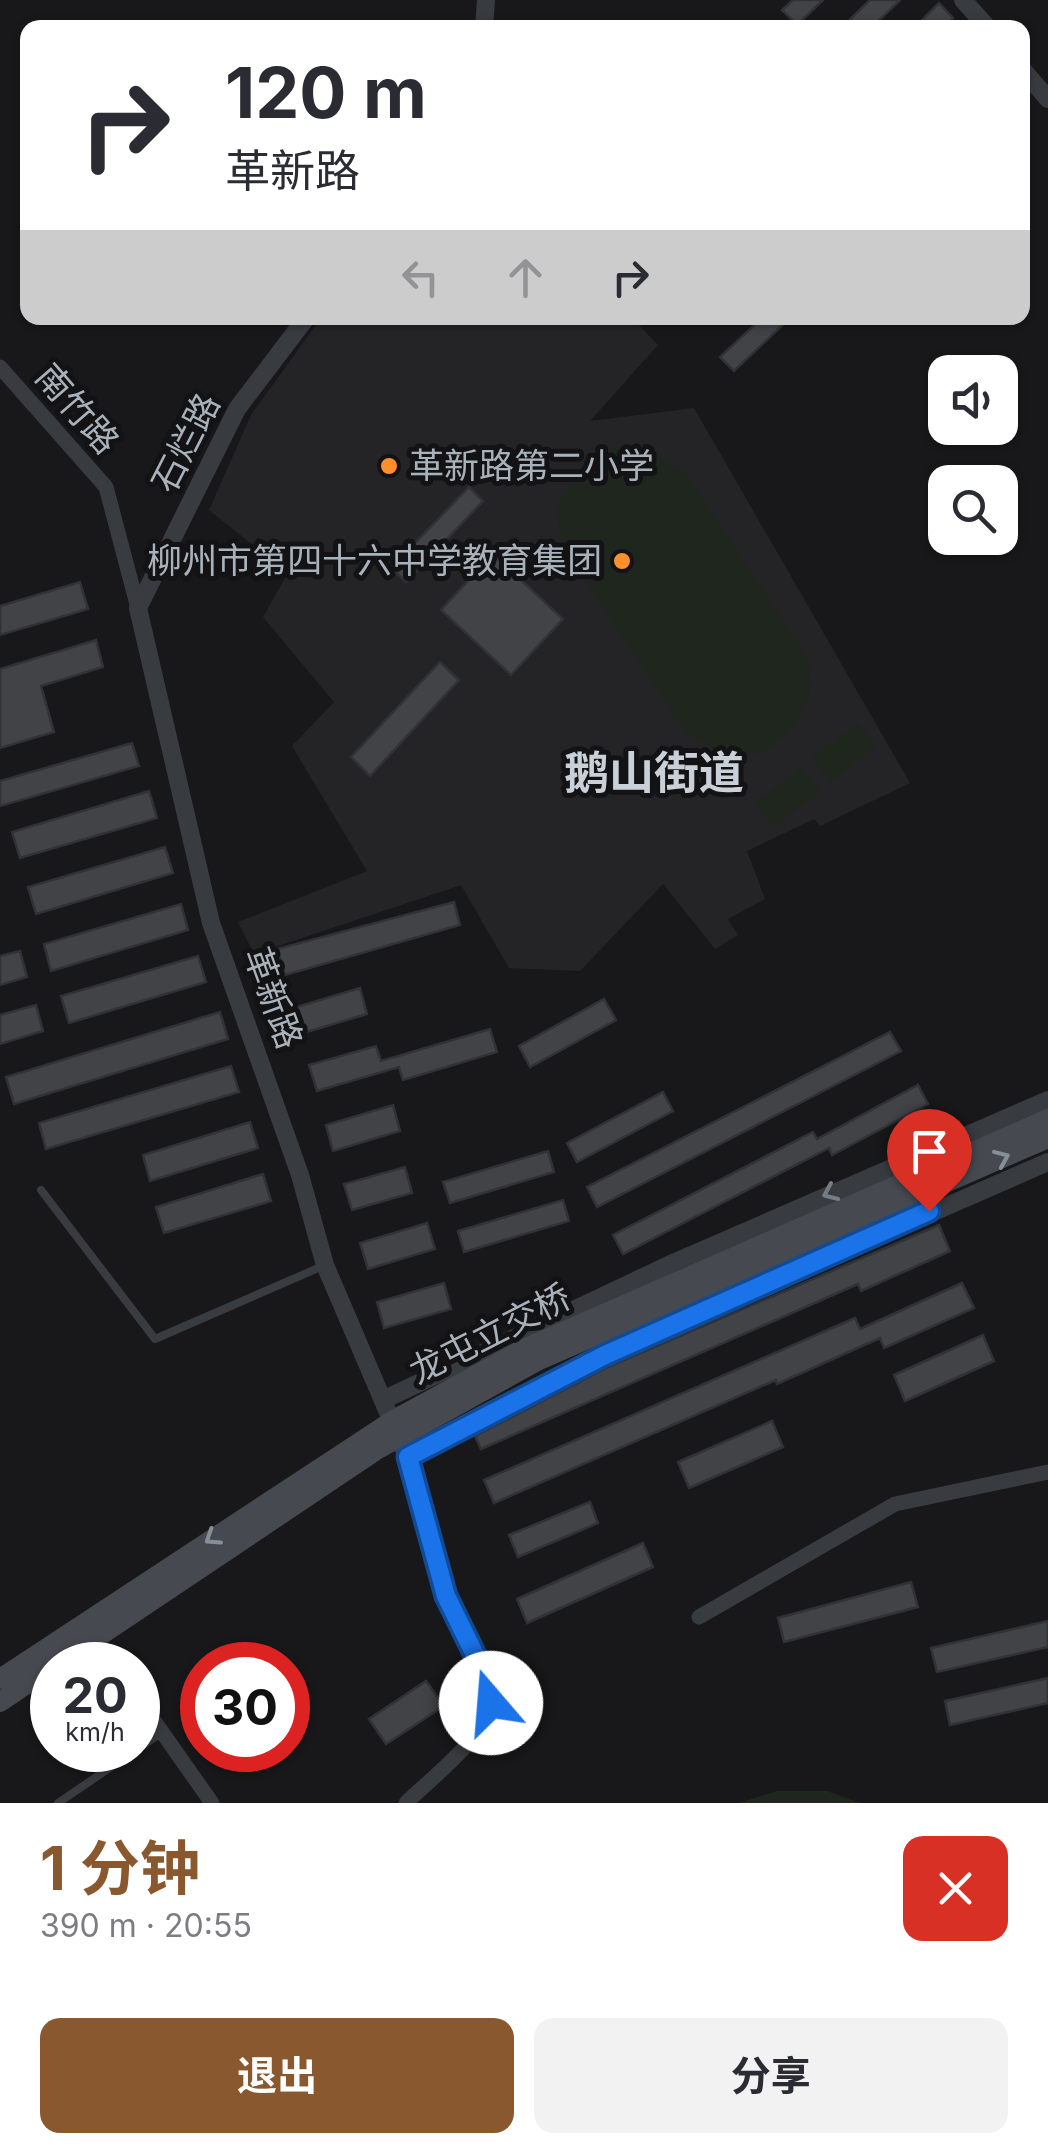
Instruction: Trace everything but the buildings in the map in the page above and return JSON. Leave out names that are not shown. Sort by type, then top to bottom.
[{"type":"main road","name":"龙屯立交桥","points":[[0,1679],[392,1421],[522,1350],[1048,1119]]},
{"type":"main road","name":"龙屯立交桥","points":[[90,1642],[378,1448],[539,1360],[1048,1138]]},
{"type":"main road","name":"龙屯立交桥","points":[[0,1702],[30,1682]]},
{"type":"street","points":[[963,0],[981,20]]},
{"type":"street","points":[[1030,78],[1048,99]]},
{"type":"street","name":"石烂路","points":[[138,608],[237,410],[301,325]]},
{"type":"street","name":"南竹路","points":[[0,367],[106,487],[138,608]]},
{"type":"street","name":"革新路","points":[[138,608],[210,923],[288,1139],[325,1265],[408,1457]]},
{"type":"street","points":[[383,1400],[673,1263],[1048,1100]]},
{"type":"street","points":[[406,1803],[467,1744],[483,1723],[491,1703],[478,1661],[446,1596],[408,1457],[605,1355],[1048,1162]]},
{"type":"street","points":[[699,1617],[895,1504],[1048,1472]]},
{"type":"street","points":[[160,1729],[212,1803]]},
{"type":"lane","points":[[41,1190],[156,1339],[325,1265]]},
{"type":"lane","points":[[58,1803],[103,1772]]},
{"type":"shaded area","name":"柳州市第四十六中学教育集团","points":[[316,325],[639,325],[658,345],[590,421],[694,408],[910,783],[820,826],[814,819],[747,851],[765,899],[728,919],[738,935],[715,949],[663,884],[580,971],[509,968],[461,885],[254,954],[238,922],[367,871],[292,746],[334,702],[263,617],[288,573],[209,510],[251,415]]},
{"type":"shaded area","points":[[614,445],[655,454],[688,476],[808,660],[810,693],[795,726],[763,753],[727,755],[686,733],[562,546],[556,503]]},
{"type":"shaded area","points":[[858,722],[877,746],[831,782],[812,758]]},
{"type":"shaded area","points":[[801,767],[820,791],[774,827],[755,803]]},
{"type":"shaded area","points":[[777,1791],[827,1791],[861,1803],[738,1803]]},
{"type":"place","name":"革新路第二小学","points":[[389,466]]},
{"type":"place","name":"柳州市第四十六中学教育集团","points":[[622,561]]},
{"type":"district","name":"鹅山街道","points":[[654,773]]},
{"type":"route","points":[[491,1703],[478,1661],[446,1596],[408,1457],[605,1355],[929,1211]]}]
